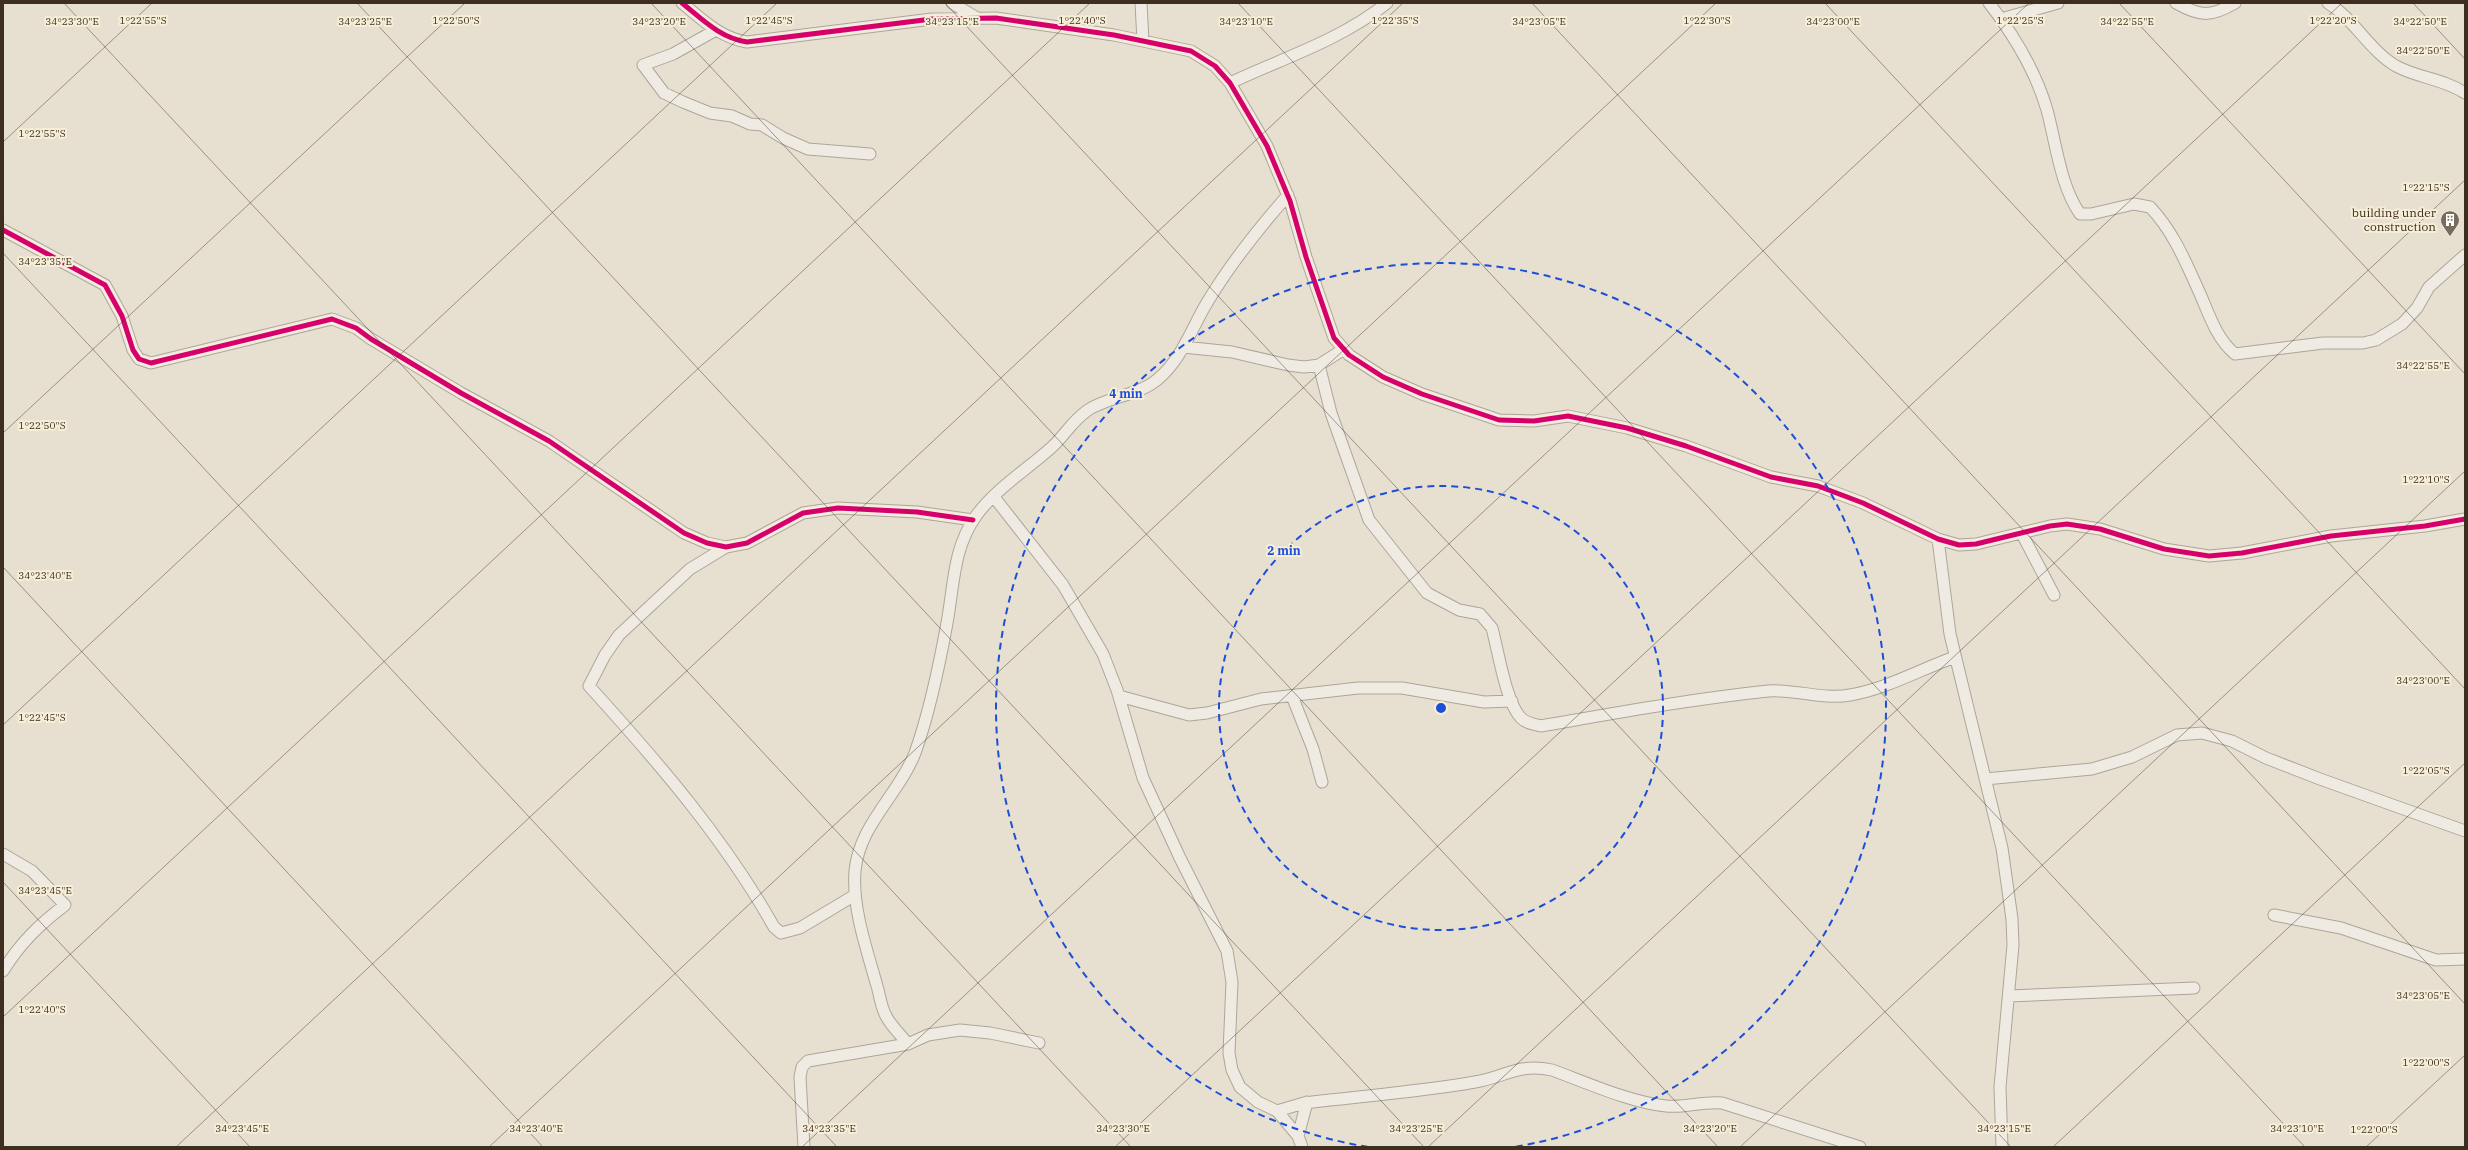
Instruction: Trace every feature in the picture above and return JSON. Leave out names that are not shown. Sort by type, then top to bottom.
[{"type":"street","points":[[682,3],[728,38],[747,42],[932,19],[978,18],[1004,19],[1143,41],[1191,51],[1215,66],[1230,82],[1267,146],[1288,195],[1306,257],[1334,338],[1349,355],[1383,377],[1422,394],[1499,420],[1534,421],[1568,416],[1627,428],[1686,446],[1771,477],[1818,486],[1863,503],[1938,538],[1959,545],[1976,544],[2050,526],[2067,524],[2100,529],[2164,549],[2209,556],[2242,553],[2331,536],[2425,526],[2465,519]]},
{"type":"street","points":[[952,3],[978,18]]},
{"type":"street","points":[[1141,3],[1143,41]]},
{"type":"street","points":[[1230,82],[1336,37],[1366,20],[1387,3]]},
{"type":"street","points":[[1989,3],[2015,40],[2046,108],[2059,158],[2075,206],[2080,214],[2091,214],[2134,204],[2150,207],[2172,236],[2216,331],[2226,346],[2235,354],[2322,343],[2363,343],[2376,340],[2402,324],[2417,308],[2429,287],[2465,256]]},
{"type":"street","points":[[2001,19],[2058,3]]},
{"type":"street","points":[[2176,3],[2206,14],[2218,13],[2235,3]]},
{"type":"street","points":[[2328,3],[2340,10],[2372,46],[2395,65],[2413,74],[2446,83],[2465,93]]},
{"type":"street","points":[[716,30],[673,54],[643,65],[664,93],[710,113],[732,116],[750,124],[762,125],[783,138],[808,149],[870,154]]},
{"type":"street","points":[[908,1044],[885,1015],[855,895],[856,868],[861,846],[879,810],[901,783],[915,752],[939,665],[960,544],[973,520],[994,497],[1055,444],[1068,426],[1089,410],[1110,399],[1136,392],[1158,379],[1183,347],[1222,279],[1259,228],[1288,195]]},
{"type":"street","points":[[3,230],[105,285],[122,316],[133,350],[139,359],[152,362],[158,361],[332,319],[356,328],[461,393],[549,441],[684,533],[707,544],[726,547],[747,543],[803,514],[838,508],[917,512],[973,520]]},
{"type":"street","points":[[1183,347],[1232,352],[1288,365],[1319,365],[1344,349]]},
{"type":"street","points":[[1319,365],[1331,413],[1369,520],[1427,593],[1444,604],[1480,614],[1488,620],[1492,628],[1512,701],[1521,718],[1530,724],[1541,726],[1653,707],[1769,691],[1793,690],[1832,697],[1848,695],[1883,685],[1955,657]]},
{"type":"street","points":[[994,497],[1062,585],[1103,654],[1119,696],[1143,778],[1180,858],[1227,951],[1232,982],[1229,1053],[1232,1070],[1240,1088],[1258,1102],[1277,1111],[1298,1136],[1302,1147]]},
{"type":"street","points":[[2022,534],[2054,595]]},
{"type":"street","points":[[1938,538],[1950,634],[2002,848],[2012,919],[2013,945],[2000,1087],[2002,1147]]},
{"type":"street","points":[[726,547],[690,569],[619,634],[605,655],[590,686],[653,757],[685,797],[711,832],[774,927],[781,933],[800,928],[855,895]]},
{"type":"street","points":[[1119,696],[1189,715],[1207,713],[1261,700],[1358,688],[1395,688],[1484,702],[1512,701]]},
{"type":"street","points":[[1292,696],[1313,749],[1322,782]]},
{"type":"street","points":[[1985,779],[2092,769],[2132,757],[2177,735],[2202,733],[2232,740],[2266,758],[2320,780],[2465,831]]},
{"type":"street","points":[[3,854],[32,871],[65,905],[39,925],[15,950],[3,971]]},
{"type":"street","points":[[2274,915],[2341,928],[2436,960],[2465,958]]},
{"type":"street","points":[[2008,996],[2194,988]]},
{"type":"street","points":[[804,1147],[800,1077],[802,1067],[808,1061],[853,1055],[908,1044],[928,1035],[960,1030],[990,1033],[1039,1043]]},
{"type":"street","points":[[1277,1111],[1307,1102],[1476,1082],[1521,1067],[1536,1066],[1649,1103],[1667,1106],[1710,1102],[1722,1103],[1860,1147]]},
{"type":"street","points":[[1298,1136],[1307,1102]]},
{"type":"cycle path","points":[[682,3],[720,32],[737,40],[747,42],[932,19],[996,18],[1114,35],[1191,51],[1215,66],[1230,83],[1267,146],[1290,201],[1306,257],[1334,338],[1349,355],[1383,377],[1422,394],[1499,420],[1534,421],[1568,416],[1627,428],[1686,446],[1771,477],[1818,486],[1863,503],[1938,539],[1959,545],[1976,544],[2050,526],[2067,524],[2100,529],[2164,549],[2209,556],[2242,553],[2331,536],[2425,526],[2465,519]]},
{"type":"cycle path","points":[[3,230],[105,285],[122,316],[133,350],[139,359],[151,363],[332,319],[356,328],[371,339],[461,393],[549,441],[684,533],[707,543],[726,547],[747,543],[803,513],[838,508],[917,512],[973,520]]},
{"type":"place","name":"building under construction","points":[[2450,237]]}]
